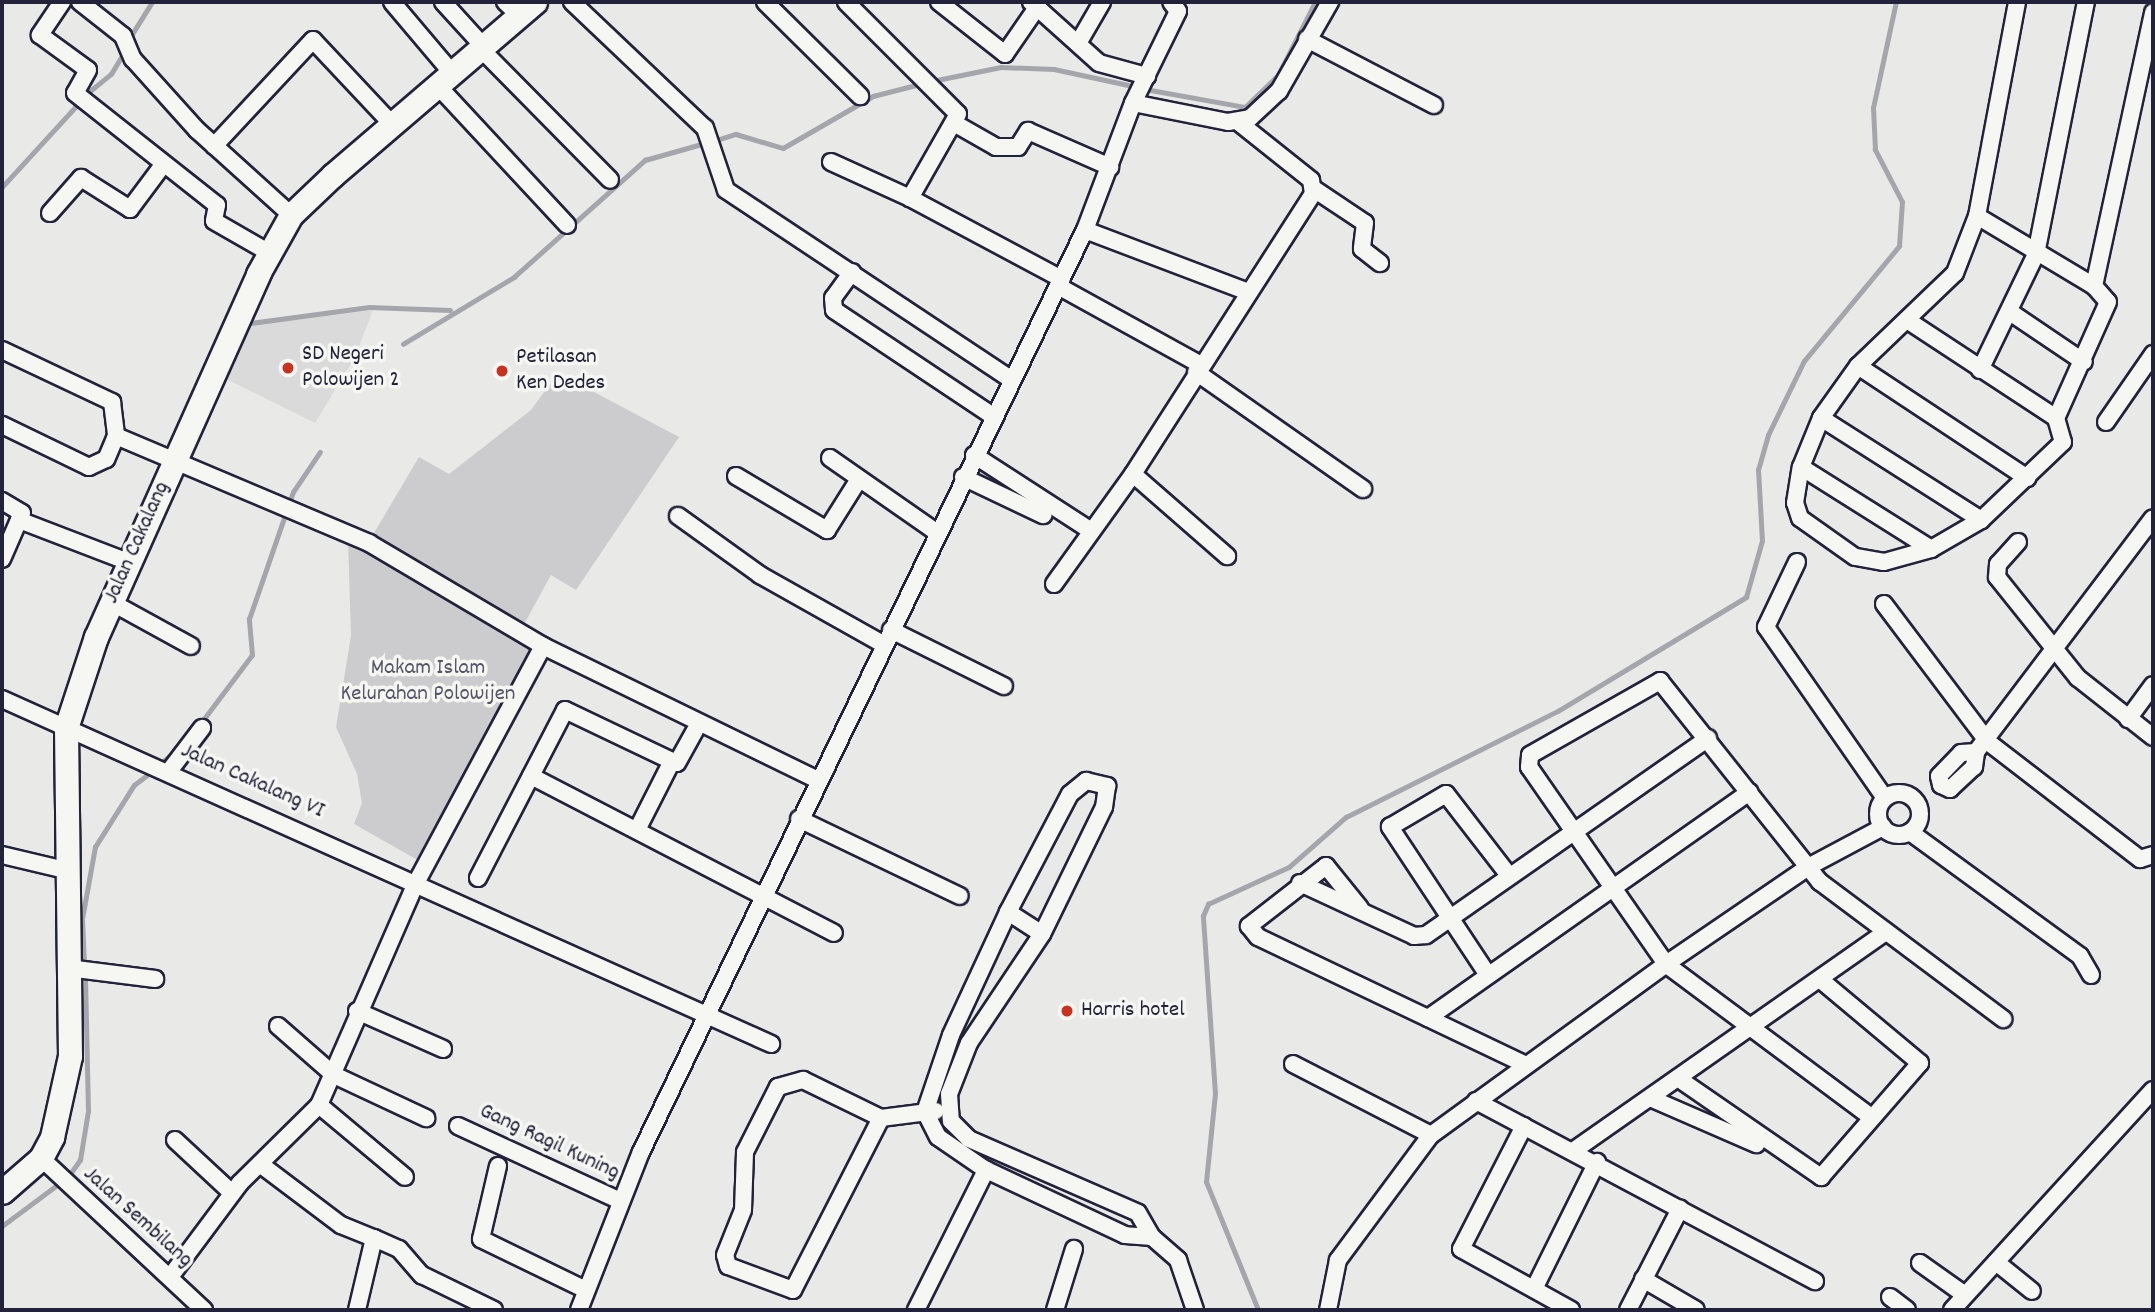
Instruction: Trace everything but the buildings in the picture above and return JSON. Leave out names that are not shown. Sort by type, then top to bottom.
[{"type":"street","points":[[62,2],[40,34],[88,70],[75,90],[83,100],[162,166],[218,206],[214,221],[268,252]]},
{"type":"street","points":[[80,2],[127,47],[214,146],[291,215]]},
{"type":"street","points":[[392,2],[444,79],[567,225]]},
{"type":"street","points":[[443,2],[482,47],[610,180]]},
{"type":"street","points":[[572,2],[708,142],[726,190],[1012,380]]},
{"type":"street","points":[[765,2],[860,96]]},
{"type":"street","points":[[846,2],[957,113],[954,123],[910,198]]},
{"type":"street","points":[[939,2],[1005,54],[1034,4],[1080,40],[1099,63],[1140,89],[1238,122],[1314,189],[1365,223],[1362,249],[1380,263]]},
{"type":"street","points":[[1080,40],[1102,2]]},
{"type":"street","points":[[579,1310],[620,1201],[816,779],[1085,230],[1140,89],[1178,11],[1171,2]]},
{"type":"street","points":[[1238,122],[1271,102],[1330,2]]},
{"type":"street","points":[[1977,216],[2036,254],[2094,286],[2109,307],[2056,418],[2063,444],[1980,520],[1931,549],[1884,562],[1855,557],[1800,518],[1795,503],[1801,467],[1821,418],[1858,366],[1955,273],[1977,216],[2017,2]]},
{"type":"street","points":[[1980,370],[2036,254],[2086,2]]},
{"type":"street","name":"Jalan Cakalang","points":[[41,1158],[70,1056],[79,969],[65,870],[66,728],[111,603],[268,252],[291,215],[391,123],[482,47],[520,6]]},
{"type":"street","points":[[2094,286],[2153,12]]},
{"type":"street","points":[[1307,38],[1434,105]]},
{"type":"street","points":[[214,146],[313,40],[391,123]]},
{"type":"street","points":[[954,123],[996,147],[1018,147],[1028,131],[1110,167]]},
{"type":"street","points":[[831,162],[910,198],[1060,283],[1198,368],[1363,489]]},
{"type":"street","points":[[50,213],[81,178],[127,210],[162,166]]},
{"type":"street","points":[[1054,584],[1090,530],[1133,474],[1314,189]]},
{"type":"street","points":[[1085,230],[1248,292]]},
{"type":"street","points":[[852,272],[834,298],[834,310],[993,416]]},
{"type":"street","points":[[2010,312],[2084,362]]},
{"type":"street","points":[[1907,320],[2056,418]]},
{"type":"street","points":[[2,350],[112,402],[116,436],[106,458],[89,467],[2,425]]},
{"type":"street","points":[[2106,422],[2153,354]]},
{"type":"street","points":[[1858,366],[2027,478]]},
{"type":"street","points":[[1821,418],[1980,520]]},
{"type":"street","points":[[116,436],[369,543],[542,646],[816,779]]},
{"type":"street","points":[[974,456],[1090,530]]},
{"type":"street","points":[[830,457],[936,531]]},
{"type":"street","points":[[1801,467],[1931,549]]},
{"type":"street","points":[[1133,474],[1227,556]]},
{"type":"street","points":[[736,476],[827,530],[859,478]]},
{"type":"street","points":[[963,477],[1043,515]]},
{"type":"street","points":[[2,500],[20,507],[19,520],[2,559]]},
{"type":"street","points":[[678,516],[760,575],[887,636],[1004,686]]},
{"type":"street","points":[[1918,806],[1941,785],[1950,789],[1974,767],[1982,747],[2153,519]]},
{"type":"street","points":[[19,520],[131,563]]},
{"type":"street","points":[[2018,542],[1997,566],[1997,577],[2054,651],[2128,719],[2153,737]]},
{"type":"street","points":[[1797,562],[1766,627],[1885,798]]},
{"type":"street","points":[[111,603],[191,646]]},
{"type":"street","points":[[1884,604],[1982,747],[2140,859],[2153,855]]},
{"type":"street","points":[[170,1277],[232,1192],[319,1105],[334,1075],[357,1011],[395,940],[416,883],[542,646]]},
{"type":"street","points":[[1871,1117],[1666,964],[1529,767],[1530,755],[1656,680],[1708,738],[1808,867],[1886,932],[2003,1019]]},
{"type":"street","points":[[2128,719],[2153,685]]},
{"type":"street","name":"Jalan Cakalang VI","points":[[2,699],[163,767],[574,958],[640,981],[707,1018],[771,1044]]},
{"type":"street","points":[[478,878],[566,710],[677,764],[695,731]]},
{"type":"street","points":[[163,767],[202,728]]},
{"type":"street","points":[[1300,883],[1416,937],[1448,919],[1507,873],[1708,738]]},
{"type":"street","points":[[637,830],[671,761]]},
{"type":"street","points":[[531,776],[834,933]]},
{"type":"street","points":[[1152,1237],[1125,1235],[986,1170],[938,1137],[925,1112],[951,1035],[1008,912],[1075,786],[1107,786],[1100,817],[1042,934],[969,1043],[949,1109],[955,1127],[969,1139],[1138,1213],[1152,1237],[1178,1261],[1195,1310]]},
{"type":"street","points":[[1428,1018],[1750,792]]},
{"type":"street","points":[[1883,827],[1878,812],[1885,798],[1903,793],[1918,806],[1919,820],[1910,832]]},
{"type":"street","points":[[1488,975],[1391,834],[1393,822],[1448,795],[1507,873]]},
{"type":"street","points":[[799,819],[960,896]]},
{"type":"street","points":[[1328,1310],[1338,1260],[1431,1135],[1666,964],[1808,867],[1883,827],[1910,832],[2080,956],[2091,975]]},
{"type":"street","points":[[2,855],[65,870]]},
{"type":"street","points":[[1361,911],[1331,867],[1300,883],[1254,917],[1254,933],[1526,1065]]},
{"type":"street","points":[[1008,912],[1042,934]]},
{"type":"street","points":[[1573,1151],[1749,1028],[1822,981],[1886,932]]},
{"type":"street","points":[[79,969],[155,979]]},
{"type":"street","points":[[1679,1079],[1780,1155],[1819,1178],[1871,1117],[1916,1073],[1919,1061],[1822,981]]},
{"type":"street","points":[[357,1011],[443,1049]]},
{"type":"street","points":[[278,1026],[334,1075],[426,1118]]},
{"type":"street","points":[[1293,1064],[1431,1135]]},
{"type":"street","points":[[881,1118],[793,1290],[728,1266],[725,1255],[743,1210],[745,1152],[778,1087],[803,1080],[881,1118],[949,1109]]},
{"type":"street","points":[[1952,1310],[2153,1090]]},
{"type":"street","points":[[1650,1098],[1780,1155]]},
{"type":"street","points":[[1476,1101],[1597,1162],[1815,1281]]},
{"type":"street","points":[[319,1105],[405,1177]]},
{"type":"street","name":"Gang Ragil Kuning","points":[[458,1126],[620,1201]]},
{"type":"street","points":[[1524,1126],[1461,1249],[1571,1310]]},
{"type":"street","points":[[175,1140],[232,1192]]},
{"type":"street","points":[[2,1192],[41,1158]]},
{"type":"street","name":"Jalan Sembilang","points":[[41,1158],[61,1181],[170,1277],[203,1310]]},
{"type":"street","points":[[1534,1289],[1597,1162]]},
{"type":"street","points":[[260,1164],[341,1225],[399,1249],[422,1275],[494,1310]]},
{"type":"street","points":[[498,1166],[481,1239],[586,1290]]},
{"type":"street","points":[[916,1310],[986,1170]]},
{"type":"street","points":[[1628,1310],[1680,1209]]},
{"type":"street","points":[[357,1310],[374,1238]]},
{"type":"street","points":[[1055,1310],[1074,1249]]},
{"type":"street","points":[[1920,1262],[1965,1295]]},
{"type":"street","points":[[1996,1262],[2032,1291]]},
{"type":"street","points":[[1643,1279],[1696,1310]]},
{"type":"street","points":[[1890,1297],[1908,1310]]},
{"type":"shaded area","name":"SD Negeri Polowijen 2","points":[[373,310],[354,359],[315,423],[222,377],[245,327]]},
{"type":"green space","points":[[558,373],[679,437],[576,590],[551,575],[522,628],[371,538],[419,457],[449,474],[531,410]]},
{"type":"green space","name":"Makam Islam Kelurahan Polowijen","points":[[348,539],[537,650],[423,863],[354,824],[362,803],[357,774],[336,727],[351,636]]},
{"type":"waterway","points":[[129,39],[152,2]]},
{"type":"waterway","points":[[1145,89],[1245,107],[1278,75],[1315,2]]},
{"type":"waterway","points":[[1258,1310],[1206,1182],[1215,1094],[1203,916],[1208,904],[1289,867],[1346,817],[1558,711],[1746,597],[1762,541],[1758,470],[1768,435],[1804,361],[1899,246],[1902,202],[1875,150],[1873,108],[1896,2]]},
{"type":"waterway","points":[[85,95],[111,74],[125,51]]},
{"type":"waterway","points":[[932,81],[1001,67],[1054,69],[1137,87]]},
{"type":"waterway","points":[[714,141],[736,134],[783,148],[873,96],[920,84]]},
{"type":"waterway","points":[[2,187],[80,102]]},
{"type":"waterway","points":[[403,344],[514,277],[645,160],[705,143]]},
{"type":"waterway","points":[[251,323],[369,307],[450,310]]},
{"type":"waterway","points":[[200,724],[252,655],[249,619],[293,492],[320,452]]},
{"type":"waterway","points":[[160,764],[177,749]]},
{"type":"waterway","points":[[84,965],[82,919],[95,847],[134,785],[151,772]]},
{"type":"waterway","points":[[68,1177],[80,1160],[88,1111],[85,974]]},
{"type":"waterway","points":[[2,1226],[61,1182]]},
{"type":"place","name":"SD Negeri Polowijen 2","points":[[288,368]]},
{"type":"place","name":"Petilasan Ken Dedes","points":[[502,371]]},
{"type":"place","name":"Harris hotel","points":[[1067,1011]]}]
